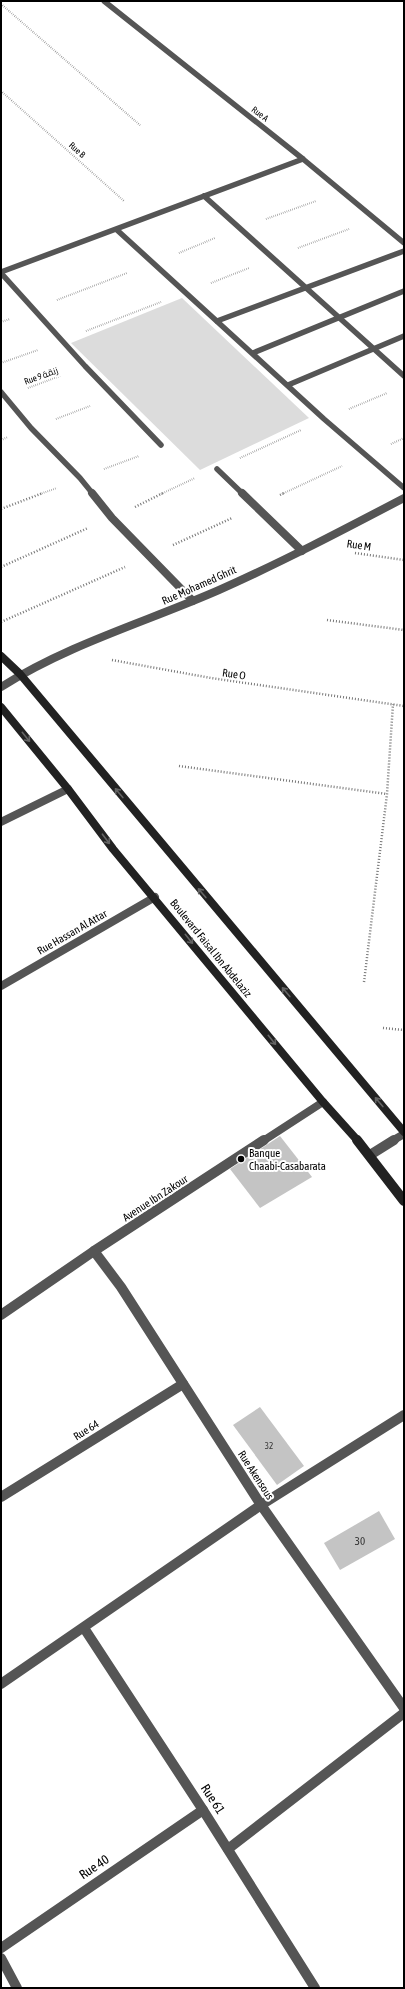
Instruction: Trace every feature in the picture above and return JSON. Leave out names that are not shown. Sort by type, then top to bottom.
[{"type":"main road","points":[[1,656],[20,674],[404,1133]]},
{"type":"main road","name":"Boulevard Faisal Ibn Abdelaziz","points":[[1,707],[68,790],[113,849],[155,897],[323,1102],[370,1155],[404,1201]]},
{"type":"street","name":"Rue A","points":[[104,1],[303,159],[404,243]]},
{"type":"street","points":[[161,446],[85,366],[1,272],[117,230],[303,159]]},
{"type":"street","points":[[204,196],[404,376]]},
{"type":"street","points":[[117,230],[366,456],[404,488]]},
{"type":"street","points":[[217,321],[404,251]]},
{"type":"street","points":[[253,353],[404,291]]},
{"type":"street","points":[[288,385],[404,336]]},
{"type":"street","points":[[3,394],[31,428],[80,478],[112,518],[193,601]]},
{"type":"street","points":[[217,469],[302,551]]},
{"type":"street","name":"Rue Mohamed Ghrit","points":[[1,686],[20,674],[63,652],[193,601],[302,551],[404,498]]},
{"type":"street","points":[[1,822],[68,790]]},
{"type":"street","name":"Rue Hassan Al Attar","points":[[1,986],[155,897]]},
{"type":"street","name":"Avenue Ibn Zakour","points":[[1,1315],[94,1250],[323,1102]]},
{"type":"street","points":[[370,1155],[404,1133]]},
{"type":"street","name":"Rue Akensous","points":[[94,1250],[121,1287],[261,1505],[404,1708]]},
{"type":"street","name":"Rue 64","points":[[1,1497],[183,1384]]},
{"type":"street","points":[[1,1684],[261,1505],[404,1415]]},
{"type":"street","name":"Rue 61","points":[[84,1628],[203,1810],[315,1988]]},
{"type":"street","points":[[228,1850],[404,1713]]},
{"type":"street","name":"Rue 40","points":[[1,1948],[203,1810]]},
{"type":"street","points":[[1,1958],[17,1988]]},
{"type":"path","points":[[1,4],[141,126]]},
{"type":"path","name":"Rue B","points":[[1,91],[144,219]]},
{"type":"path","name":"Rue 9 زنقة","points":[[3,394],[85,366]]},
{"type":"path","points":[[1,622],[150,556],[404,438]]},
{"type":"path","name":"Rue M","points":[[312,546],[404,560]]},
{"type":"path","points":[[327,620],[404,630]]},
{"type":"path","name":"Rue O","points":[[110,660],[211,678],[404,706]]},
{"type":"path","points":[[364,982],[387,794],[393,704]]},
{"type":"path","points":[[179,766],[387,794]]},
{"type":"path","points":[[383,1028],[404,1030]]},
{"type":"shaded area","points":[[182,298],[309,418],[200,470],[71,343]]},
{"type":"building","points":[[280,1136],[312,1177],[260,1208],[230,1169]]},
{"type":"building","points":[[260,1407],[304,1466],[277,1485],[233,1425]]},
{"type":"building","points":[[379,1511],[395,1539],[340,1570],[324,1543]]},
{"type":"place","name":"Banque Chaabi-Casabarata","points":[[241,1159]]}]
